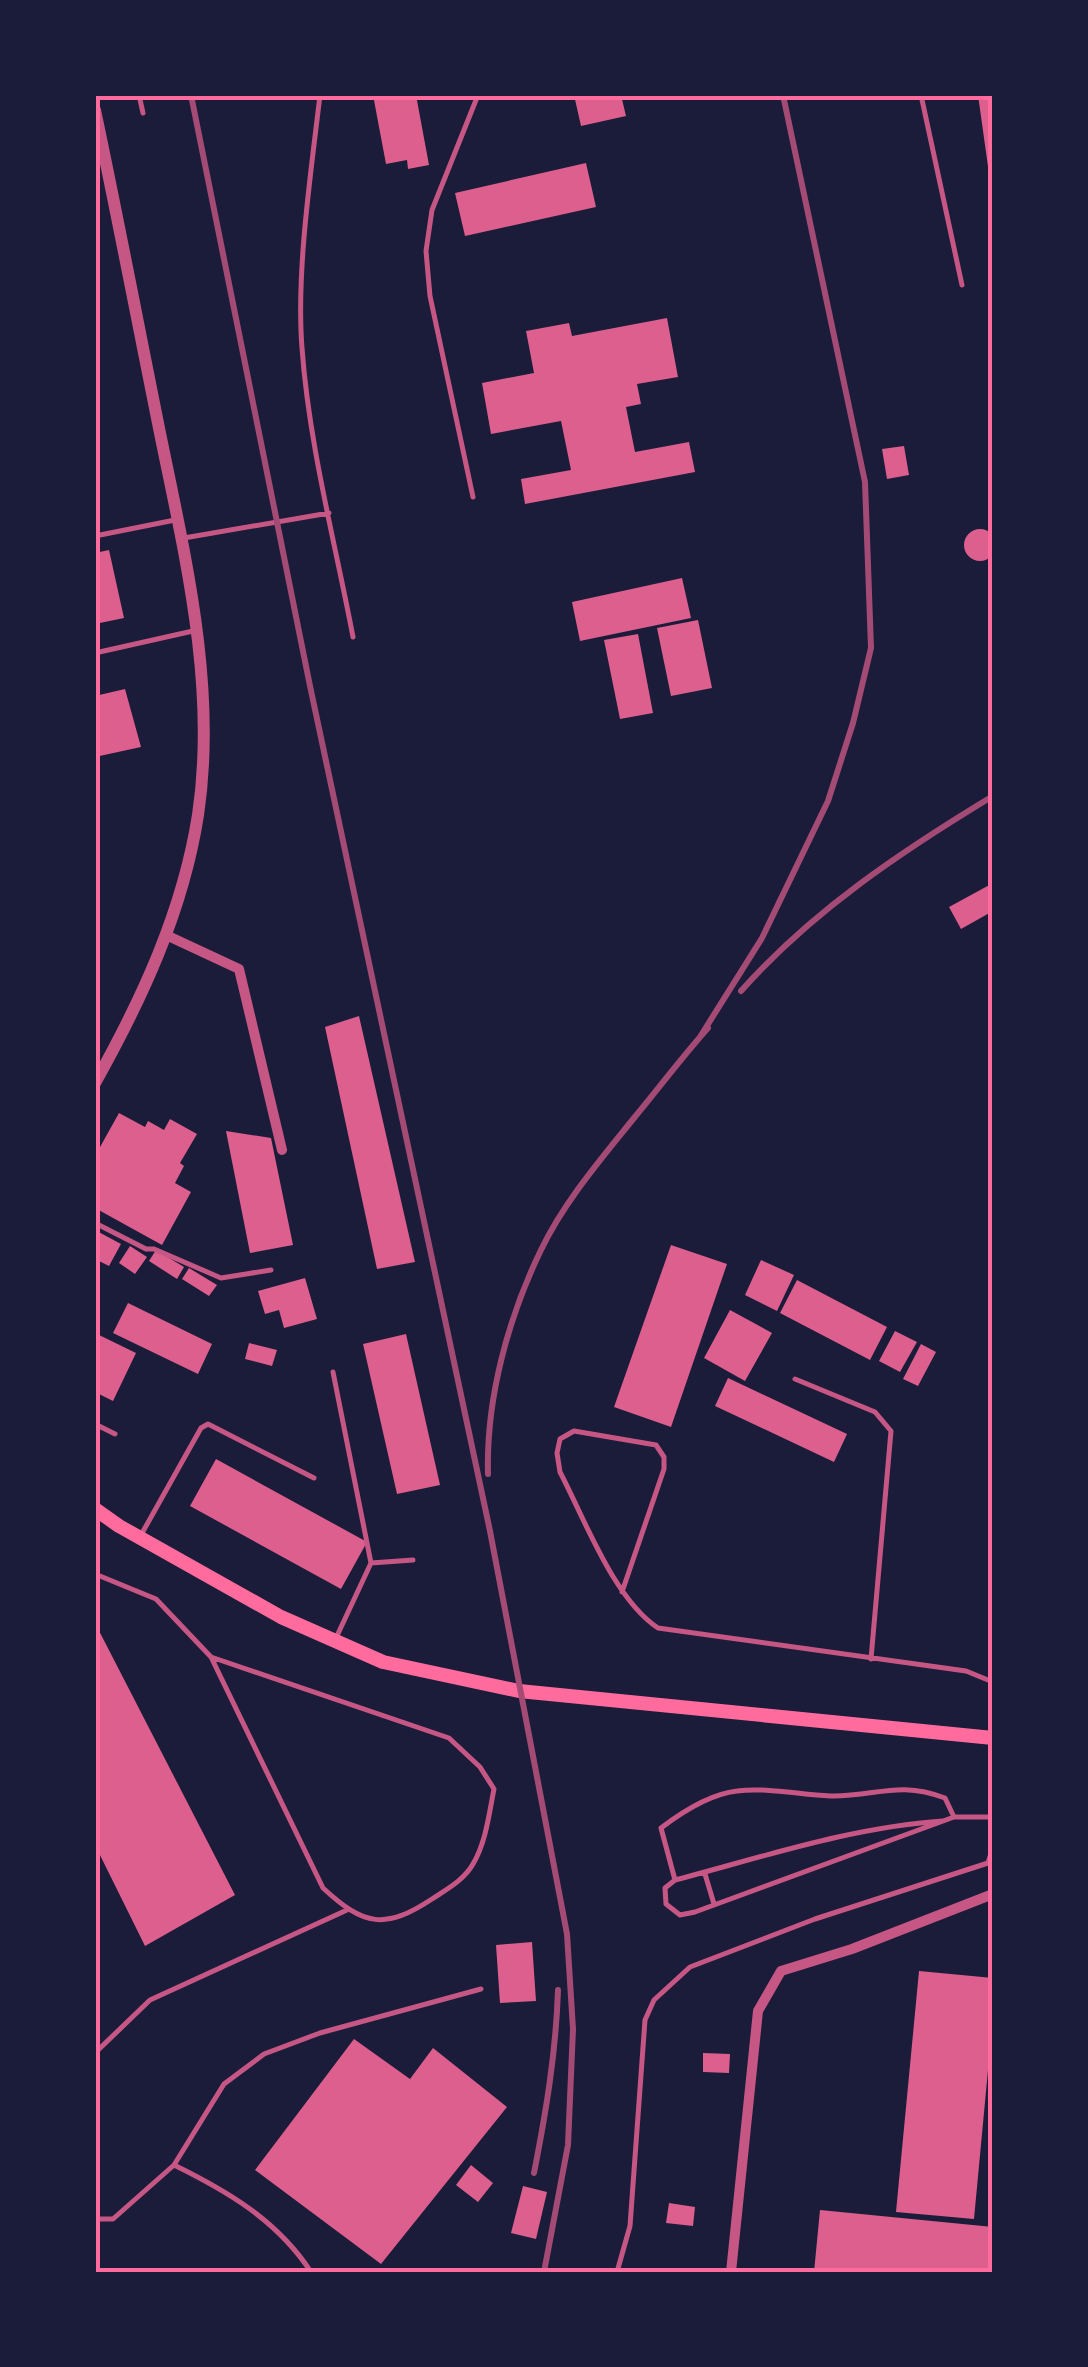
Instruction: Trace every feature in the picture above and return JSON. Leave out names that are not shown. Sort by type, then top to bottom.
[{"type":"main road","points":[[95,1509],[281,1616],[383,1662],[518,1690],[993,1738]]},
{"type":"street","points":[[95,110],[101,168],[178,520],[196,630],[203,751],[198,813],[186,876],[166,935],[121,1036],[95,1083]]},
{"type":"street","points":[[166,935],[239,969],[282,1150]]},
{"type":"street","points":[[731,2272],[758,2011],[780,1971],[852,1949],[993,1894]]},
{"type":"lane","points":[[139,95],[143,113]]},
{"type":"lane","points":[[320,95],[305,248],[302,347],[353,637]]},
{"type":"lane","points":[[473,496],[430,296],[426,252],[432,210],[478,95]]},
{"type":"lane","points":[[922,95],[962,285]]},
{"type":"lane","points":[[181,539],[329,514]]},
{"type":"lane","points":[[95,536],[178,520]]},
{"type":"lane","points":[[95,653],[196,630]]},
{"type":"lane","points":[[95,1223],[146,1249],[221,1278],[271,1270]]},
{"type":"lane","points":[[333,1372],[371,1564],[335,1640]]},
{"type":"lane","points":[[794,1379],[875,1412],[891,1432],[871,1659]]},
{"type":"lane","points":[[95,1424],[116,1434]]},
{"type":"lane","points":[[140,1537],[201,1428],[208,1424],[314,1478]]},
{"type":"lane","points":[[622,1592],[664,1469],[664,1457],[656,1444],[574,1431],[560,1439],[560,1472],[622,1592],[641,1616],[658,1628],[966,1671],[993,1682]]},
{"type":"lane","points":[[371,1564],[414,1560]]},
{"type":"lane","points":[[95,1574],[156,1599],[211,1657],[323,1888],[347,1910],[374,1920],[404,1917],[460,1880],[474,1863],[494,1789],[480,1767],[449,1738],[211,1657]]},
{"type":"lane","points":[[675,1880],[661,1828],[683,1811],[736,1791],[835,1796],[899,1787],[922,1789],[945,1798],[954,1817]]},
{"type":"lane","points":[[943,1821],[909,1823],[822,1841],[675,1880],[665,1888],[666,1904],[680,1915],[714,1904],[943,1821],[954,1817],[993,1817]]},
{"type":"lane","points":[[617,2272],[630,2226],[644,2020],[654,2000],[690,1968],[815,1918],[988,1863],[993,1847]]},
{"type":"lane","points":[[704,1872],[714,1904]]},
{"type":"lane","points":[[95,2053],[150,2000],[347,1910]]},
{"type":"lane","points":[[95,2219],[113,2219],[174,2164],[224,2084],[264,2054],[320,2033],[481,1989]]},
{"type":"lane","points":[[174,2164],[224,2190],[260,2215],[310,2272]]},
{"type":"building","points":[[373,95],[416,95],[429,165],[408,169],[407,160],[386,164]]},
{"type":"building","points":[[574,95],[621,95],[626,116],[581,126]]},
{"type":"building","points":[[978,95],[993,95],[993,188],[991,188]]},
{"type":"building","points":[[586,163],[596,207],[465,236],[455,193]]},
{"type":"building","points":[[667,318],[678,377],[637,384],[641,404],[626,407],[635,452],[689,442],[695,472],[525,504],[521,479],[571,470],[561,421],[491,434],[482,383],[534,373],[526,331],[569,323],[572,336]]},
{"type":"building","points":[[904,446],[909,475],[887,479],[882,449]]},
{"type":"building","points":[[980,529],[991,534],[996,545],[991,556],[980,561],[969,556],[964,545],[969,534]]},
{"type":"building","points":[[109,550],[124,618],[95,624],[95,553]]},
{"type":"building","points":[[682,578],[691,618],[580,641],[572,602]]},
{"type":"building","points":[[698,620],[712,688],[671,696],[657,628]]},
{"type":"building","points":[[638,634],[653,713],[620,719],[604,640]]},
{"type":"building","points":[[125,689],[141,747],[95,757],[95,696]]},
{"type":"building","points":[[993,883],[993,911],[961,929],[949,907]]},
{"type":"building","points":[[359,1016],[415,1262],[377,1269],[325,1027]]},
{"type":"building","points":[[119,1113],[145,1127],[148,1121],[164,1130],[170,1119],[197,1134],[180,1163],[184,1166],[175,1183],[191,1192],[162,1245],[95,1208],[95,1156]]},
{"type":"building","points":[[226,1131],[271,1138],[293,1245],[250,1253]]},
{"type":"building","points":[[95,1230],[121,1244],[109,1266],[95,1259]]},
{"type":"building","points":[[671,1245],[727,1264],[671,1427],[614,1407]]},
{"type":"building","points":[[130,1246],[147,1257],[135,1274],[119,1263]]},
{"type":"building","points":[[156,1250],[184,1267],[177,1279],[149,1261]]},
{"type":"building","points":[[761,1260],[794,1275],[777,1311],[745,1295]]},
{"type":"building","points":[[189,1268],[217,1285],[209,1296],[182,1279]]},
{"type":"building","points":[[305,1278],[317,1319],[284,1328],[279,1310],[265,1314],[258,1291]]},
{"type":"building","points":[[797,1280],[887,1327],[870,1360],[780,1313]]},
{"type":"building","points":[[128,1303],[212,1344],[198,1374],[113,1333]]},
{"type":"building","points":[[730,1310],[772,1333],[745,1381],[704,1358]]},
{"type":"building","points":[[895,1331],[917,1342],[900,1372],[879,1361]]},
{"type":"building","points":[[95,1333],[136,1353],[113,1401],[95,1392]]},
{"type":"building","points":[[406,1334],[440,1485],[397,1494],[363,1344]]},
{"type":"building","points":[[249,1343],[277,1350],[272,1366],[245,1359]]},
{"type":"building","points":[[921,1344],[936,1352],[918,1386],[903,1379]]},
{"type":"building","points":[[728,1378],[847,1434],[834,1462],[715,1406]]},
{"type":"building","points":[[216,1459],[367,1542],[341,1589],[190,1506]]},
{"type":"building","points":[[95,1623],[235,1895],[145,1946],[95,1845]]},
{"type":"building","points":[[532,1942],[536,2001],[500,2003],[496,1945]]},
{"type":"building","points":[[919,1971],[993,1978],[993,2017],[974,2219],[896,2212]]},
{"type":"building","points":[[354,2039],[410,2079],[433,2048],[507,2107],[381,2264],[255,2170]]},
{"type":"building","points":[[703,2053],[730,2054],[729,2073],[703,2072]]},
{"type":"building","points":[[471,2165],[493,2183],[478,2202],[456,2185]]},
{"type":"building","points":[[523,2186],[547,2192],[536,2239],[511,2233]]},
{"type":"building","points":[[669,2203],[695,2207],[693,2226],[666,2223]]},
{"type":"building","points":[[820,2210],[993,2227],[989,2272],[814,2272]]},
{"type":"railway","points":[[191,95],[310,686],[490,1531],[567,1934],[573,2029],[568,2145],[544,2272]]},
{"type":"railway","points":[[700,1037],[762,938],[828,801],[871,648],[865,482],[783,95]]},
{"type":"railway","points":[[741,991],[798,935],[860,884],[993,796]]},
{"type":"railway","points":[[488,1474],[491,1417],[501,1359],[541,1250],[584,1181],[708,1028]]},
{"type":"railway","points":[[534,2173],[550,2082],[558,1990]]}]
